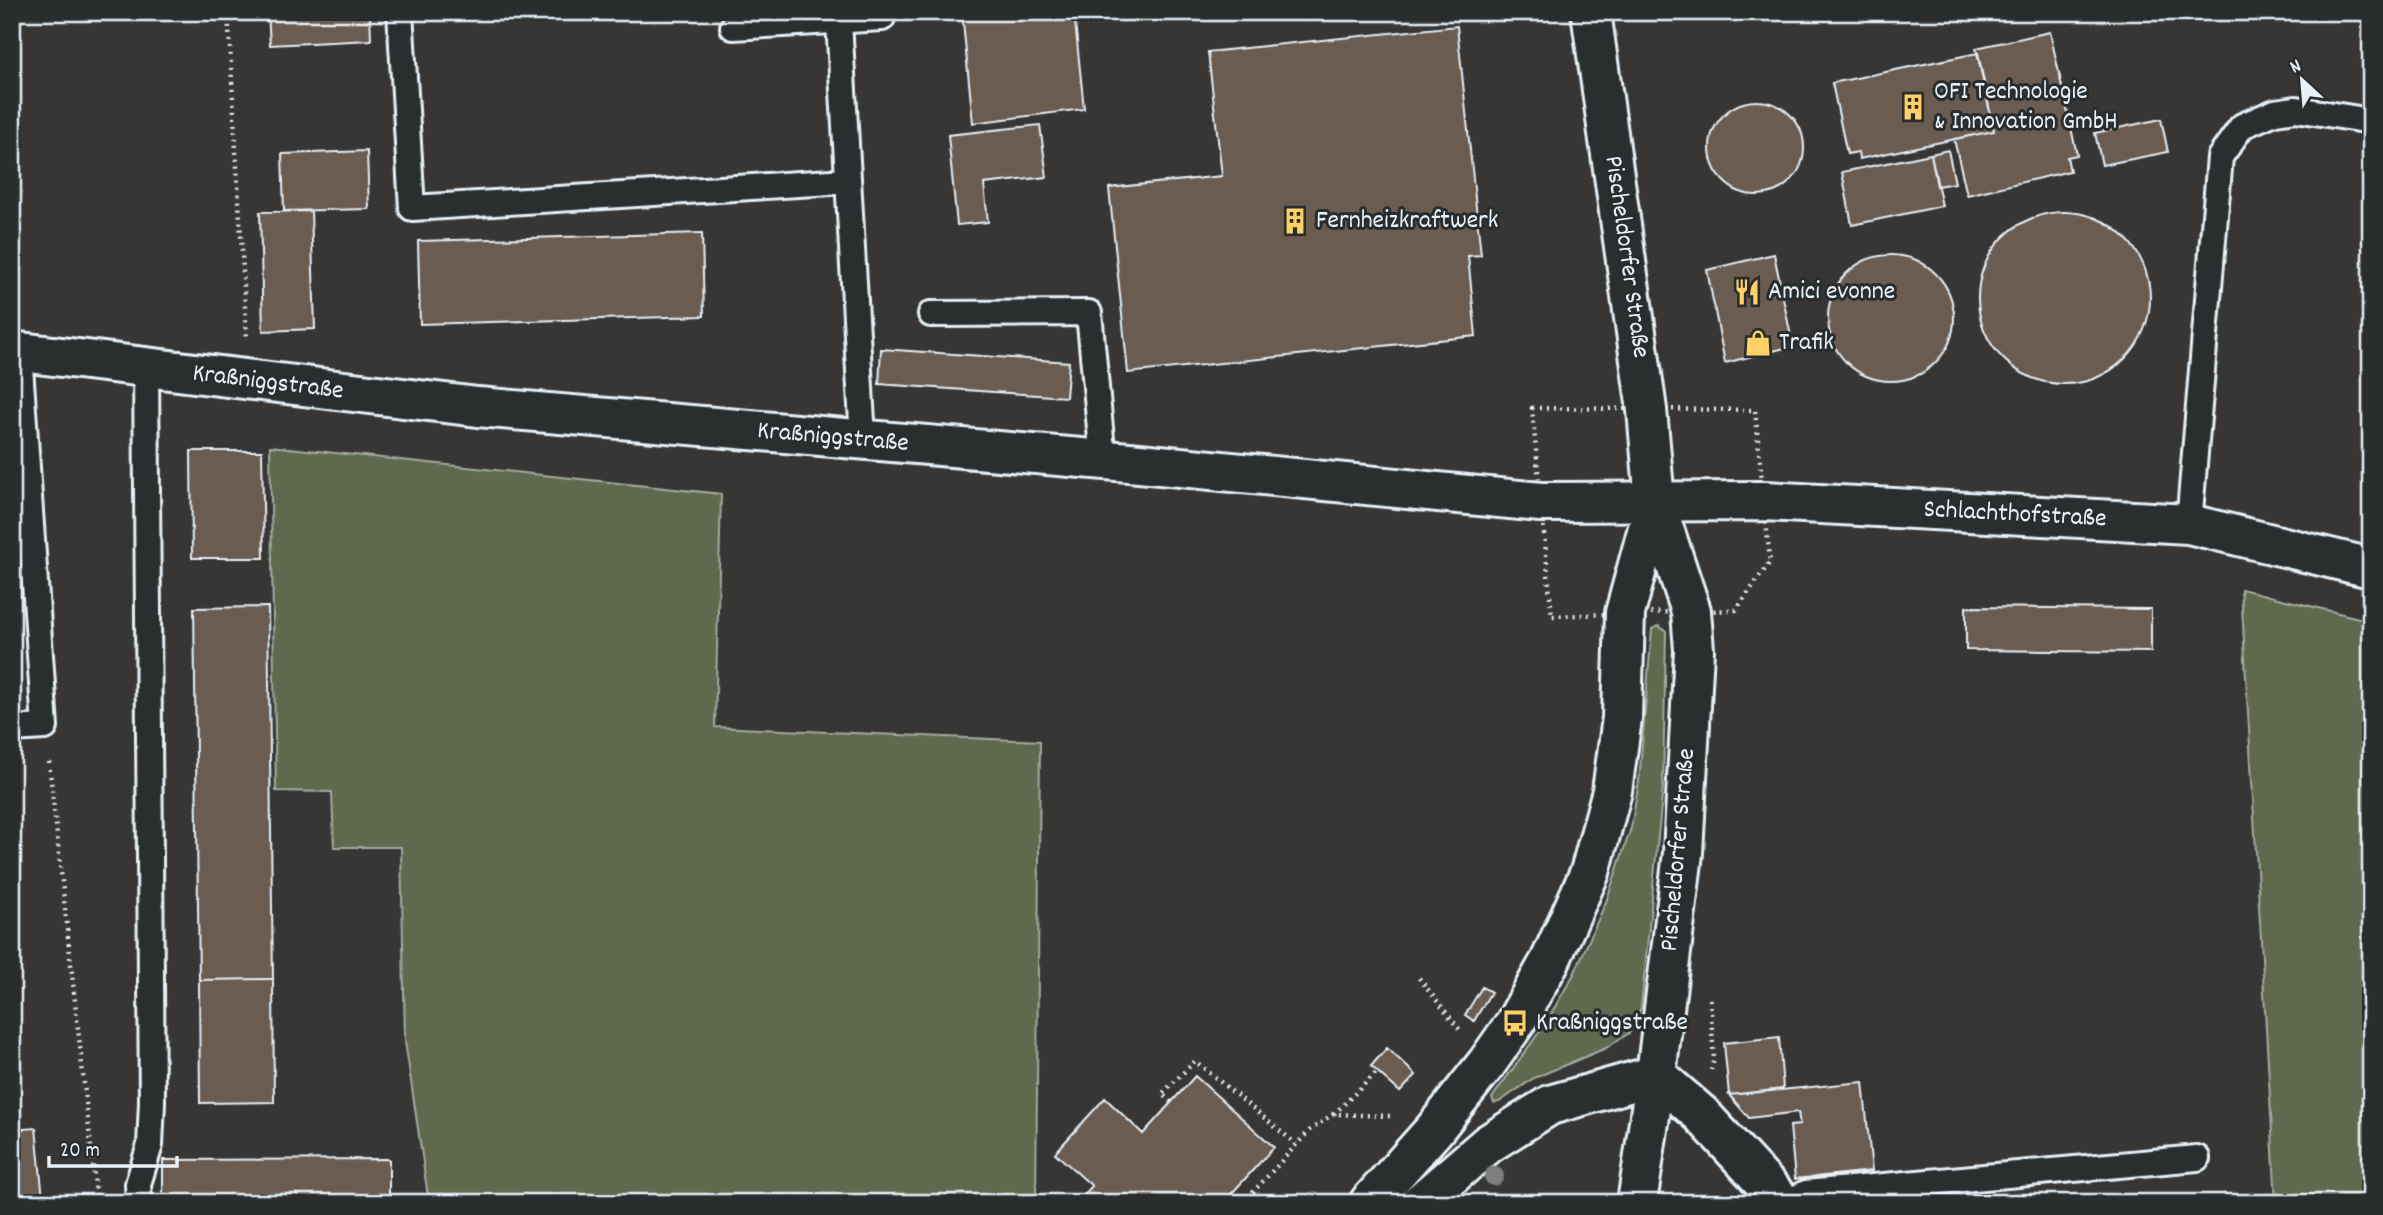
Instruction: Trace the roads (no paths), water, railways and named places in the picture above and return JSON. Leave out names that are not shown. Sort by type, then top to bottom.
[{"type":"street","name":"Pischeldorfer Straße","points":[[1591,12],[1647,410],[1655,502],[1691,611],[1694,650],[1683,853],[1656,1075],[1637,1203]]},
{"type":"street","name":"Kraßniggstraße","points":[[16,352],[478,407],[1103,460],[1541,502],[1655,502]]},
{"type":"street","name":"Schlachthofstraße","points":[[1655,502],[1764,501],[2189,524],[2371,568]]},
{"type":"street","name":"Pischeldorfer Straße","points":[[1369,1203],[1434,1130],[1515,1023],[1550,961],[1590,872],[1612,791],[1622,718],[1625,613],[1655,502]]},
{"type":"street","points":[[1420,1203],[1488,1144],[1550,1105],[1656,1075],[1701,1114],[1784,1203]]},
{"type":"lane","points":[[400,12],[412,208],[848,181]]},
{"type":"lane","points":[[733,27],[882,18],[881,12]]},
{"type":"lane","points":[[839,21],[863,440]]},
{"type":"lane","points":[[2189,524],[2220,157],[2242,126],[2275,112],[2297,108],[2371,121]]},
{"type":"lane","points":[[930,314],[1089,313],[1103,460]]},
{"type":"lane","points":[[12,729],[45,727],[16,352]]},
{"type":"lane","points":[[139,1203],[138,1185],[150,1144],[152,1102],[146,368]]},
{"type":"lane","points":[[1784,1203],[1806,1192],[2197,1158]]},
{"type":"place","name":"OFI Technologie & Innovation GmbH","points":[[1913,107]]},
{"type":"place","name":"Fernheizkraftwerk","points":[[1295,221]]},
{"type":"place","name":"Amici evonne","points":[[1747,292]]},
{"type":"place","name":"Trafik","points":[[1758,343]]},
{"type":"place","name":"Kraßniggstraße","points":[[1515,1023]]}]
